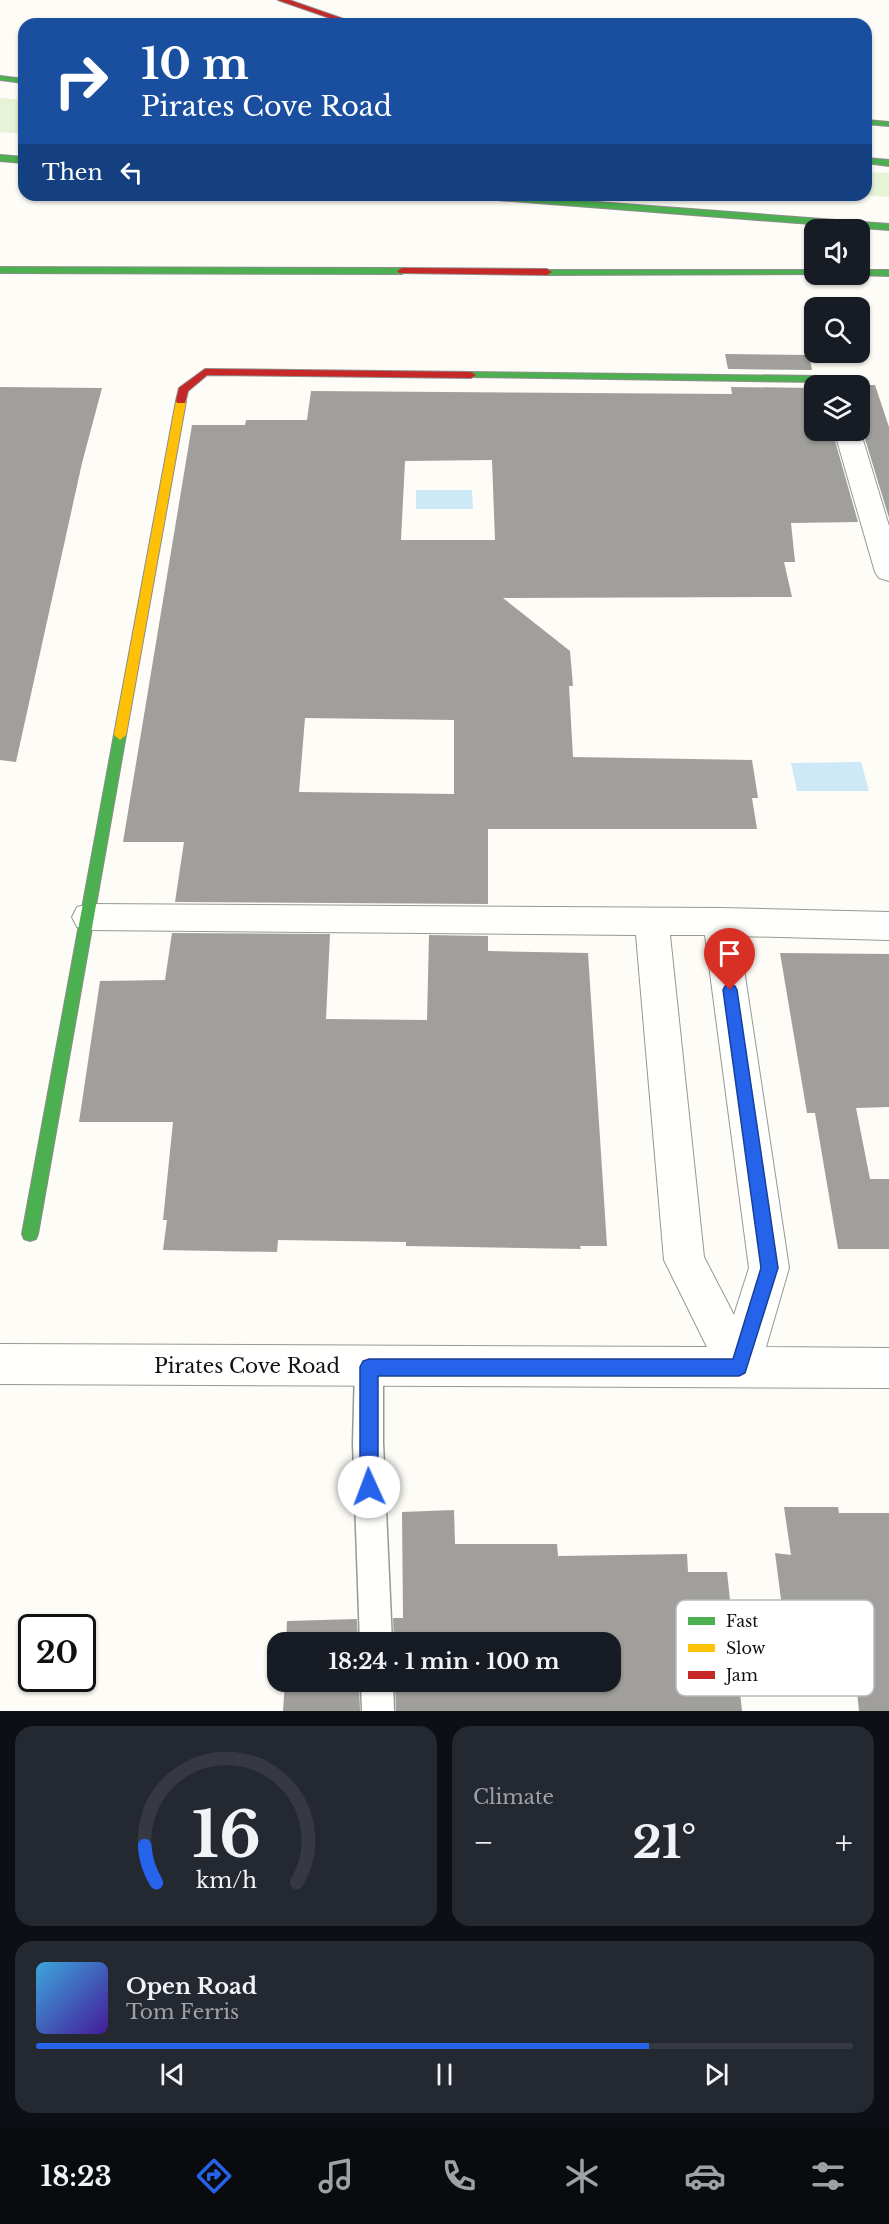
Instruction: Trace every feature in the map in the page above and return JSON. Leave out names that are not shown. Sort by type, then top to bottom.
[{"type":"main road","points":[[282,0],[336,18]]},
{"type":"main road","points":[[0,78],[18,80]]},
{"type":"main road","points":[[872,123],[889,124]]},
{"type":"main road","points":[[0,158],[18,160]]},
{"type":"main road","points":[[872,162],[889,163]]},
{"type":"main road","points":[[550,201],[887,227]]},
{"type":"main road","points":[[0,270],[804,273]]},
{"type":"main road","points":[[870,273],[889,273]]},
{"type":"main road","points":[[30,1234],[183,390],[205,372],[804,379]]},
{"type":"street","points":[[850,441],[889,572]]},
{"type":"street","points":[[89,917],[720,922],[889,926]]},
{"type":"street","points":[[652,922],[684,1260],[739,1367]]},
{"type":"street","points":[[720,922],[769,1268],[739,1367]]},
{"type":"street","name":"Pirates Cove Road","points":[[0,1364],[889,1368]]},
{"type":"lane","points":[[369,1367],[368,1443],[375,1632]]},
{"type":"lane","points":[[377,1692],[378,1711]]},
{"type":"green space","points":[[0,98],[18,100],[18,134],[0,132]]},
{"type":"green space","points":[[872,172],[889,173],[889,197],[872,196]]},
{"type":"water","points":[[416,490],[472,490],[473,509],[416,509]]},
{"type":"water","points":[[861,762],[869,791],[797,791],[791,763]]},
{"type":"building","points":[[725,354],[804,355],[804,363],[811,363],[812,370],[728,369]]},
{"type":"building","points":[[870,385],[875,385],[889,427],[889,518],[866,441],[870,441]]},
{"type":"building","points":[[0,387],[102,388],[82,463],[16,762],[0,760]]},
{"type":"building","points":[[731,387],[804,388],[804,441],[835,441],[858,522],[791,523],[795,562],[784,562],[792,597],[503,598],[570,651],[573,686],[569,686],[573,757],[752,760],[758,798],[752,798],[757,829],[488,829],[488,904],[175,902],[184,842],[123,842],[192,425],[245,425],[246,420],[307,420],[311,391],[732,394]],"holes":[[[492,460],[495,540],[401,540],[405,461]],[[305,718],[454,720],[454,794],[299,792]]]},
{"type":"building","points":[[172,933],[330,934],[326,1019],[427,1020],[429,935],[488,936],[488,951],[588,953],[607,1246],[580,1246],[581,1249],[406,1246],[406,1242],[278,1240],[277,1252],[163,1250],[167,1220],[163,1220],[173,1122],[79,1122],[100,981],[165,980]]},
{"type":"building","points":[[780,953],[889,954],[889,1107],[856,1108],[870,1179],[889,1179],[889,1249],[838,1249],[815,1113],[807,1113]]},
{"type":"building","points":[[784,1507],[838,1507],[839,1513],[889,1513],[889,1711],[859,1711],[857,1696],[874,1696],[874,1600],[781,1600],[775,1553],[791,1555]]},
{"type":"building","points":[[454,1510],[455,1544],[557,1544],[558,1556],[687,1554],[688,1572],[727,1572],[730,1600],[676,1600],[676,1696],[740,1696],[742,1711],[396,1711],[395,1692],[621,1692],[621,1632],[394,1632],[393,1618],[403,1618],[402,1512]]},
{"type":"building","points":[[357,1619],[358,1632],[286,1632],[287,1621]]},
{"type":"building","points":[[284,1692],[359,1692],[360,1711],[283,1711]]},
{"type":"traffic: fast","points":[[0,78],[18,80]]},
{"type":"traffic: fast","points":[[872,123],[889,124]]},
{"type":"traffic: fast","points":[[0,158],[18,160]]},
{"type":"traffic: fast","points":[[872,162],[889,163]]},
{"type":"traffic: fast","points":[[550,201],[889,227]]},
{"type":"traffic: fast","points":[[0,270],[402,271]]},
{"type":"traffic: fast","points":[[547,272],[804,273]]},
{"type":"traffic: fast","points":[[870,273],[889,273]]},
{"type":"traffic: fast","points":[[471,375],[804,379]]},
{"type":"traffic: fast","points":[[30,1234],[120,735]]},
{"type":"traffic: slow","points":[[120,735],[181,401]]},
{"type":"traffic: jam","points":[[282,0],[336,18]]},
{"type":"traffic: jam","points":[[402,271],[547,272]]},
{"type":"traffic: jam","points":[[181,401],[183,390],[205,372],[471,375]]},
{"type":"route","points":[[369,1487],[369,1367],[739,1367],[769,1268],[730,990]]}]
